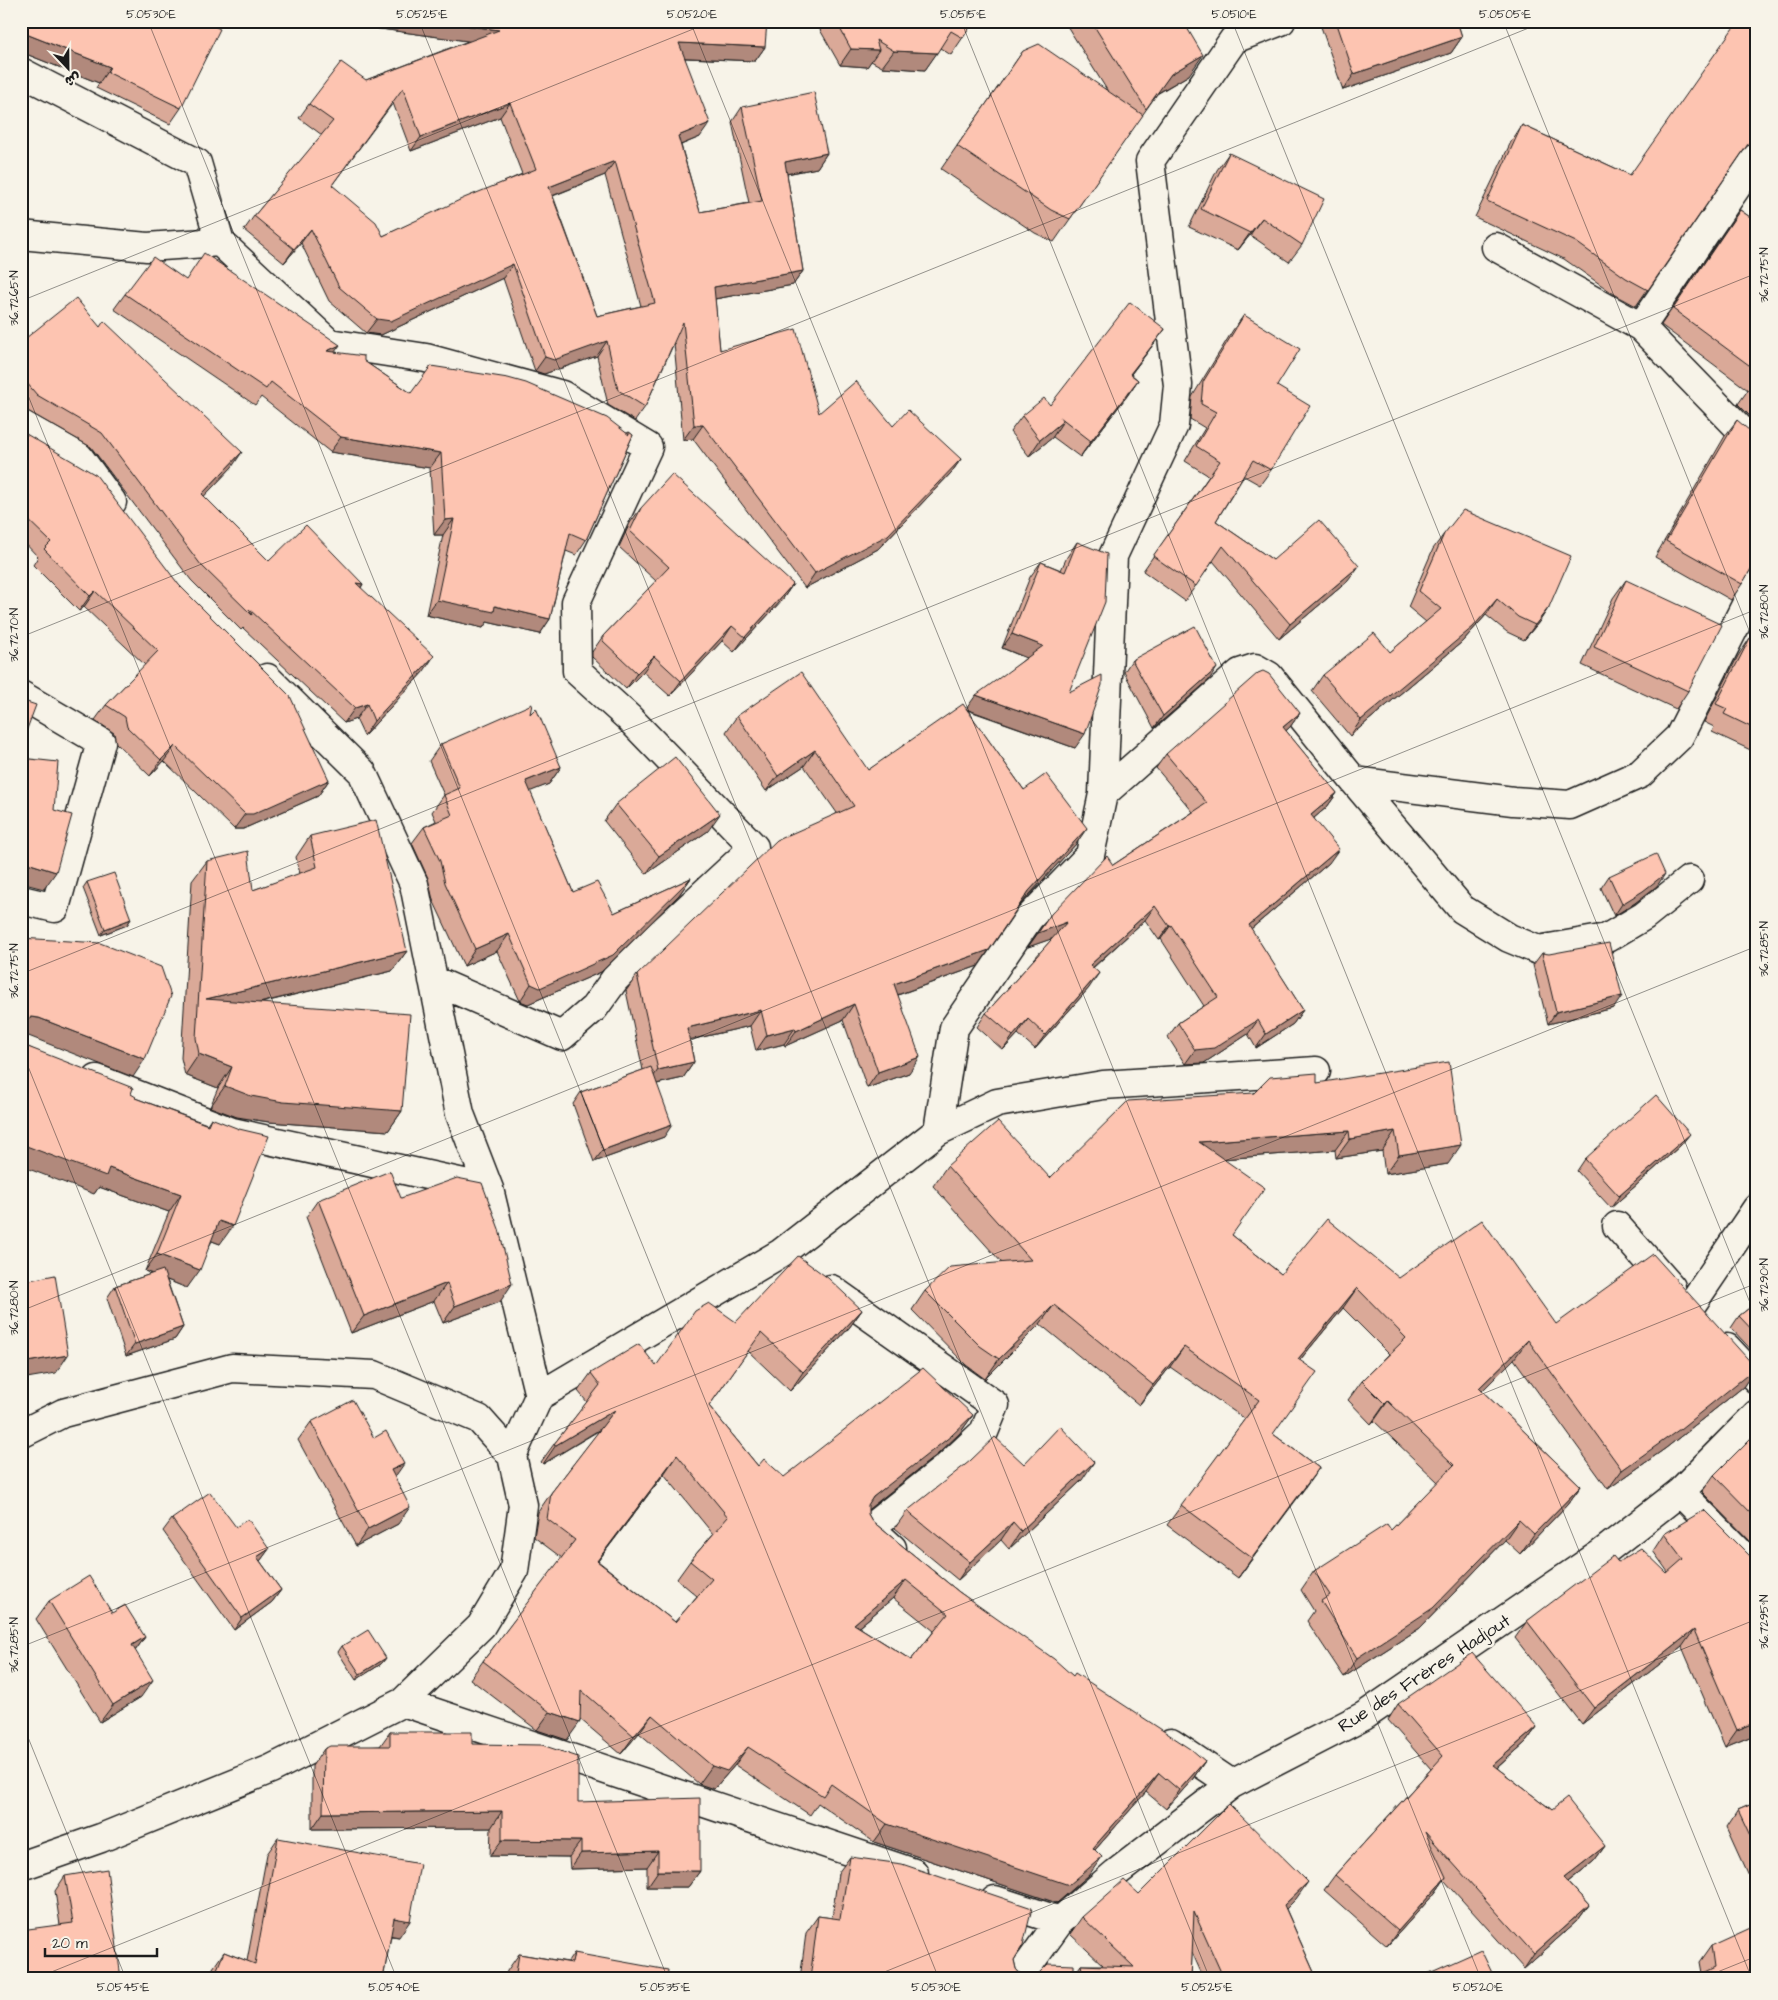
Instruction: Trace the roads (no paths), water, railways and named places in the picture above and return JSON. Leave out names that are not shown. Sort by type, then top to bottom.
[{"type":"street","points":[[938,1131],[954,1028],[1029,918],[1090,854],[1104,794],[1113,556],[1174,425],[1178,385],[1150,161],[1234,39],[1281,21]]},
{"type":"street","points":[[21,72],[197,163],[220,242],[329,344],[426,358],[562,395],[648,447],[576,602],[577,671],[629,718],[754,847],[652,942],[615,979],[594,1008],[562,1036],[433,980]]},
{"type":"street","points":[[1640,327],[1757,157]]},
{"type":"street","points":[[21,234],[147,246],[220,242]]},
{"type":"street","points":[[1496,247],[1640,327],[1744,433],[1757,443]]},
{"type":"street","points":[[21,424],[79,457],[126,520]]},
{"type":"street","points":[[1354,781],[1513,801],[1570,805],[1640,774],[1679,736],[1757,583]]},
{"type":"street","points":[[250,660],[362,772],[414,884],[460,1114],[489,1189],[539,1396]]},
{"type":"street","points":[[1104,794],[1240,673],[1255,668],[1269,676],[1354,781],[1462,909],[1509,938],[1538,950],[1607,938],[1644,916],[1689,880]]},
{"type":"street","points":[[21,695],[101,742],[56,908],[21,900]]},
{"type":"street","points":[[76,1071],[232,1132],[489,1189]]},
{"type":"street","points":[[512,1456],[539,1396],[781,1254],[938,1131],[997,1104],[1103,1085],[1316,1071]]},
{"type":"street","points":[[1690,1307],[1757,1208]]},
{"type":"street","points":[[1617,1226],[1757,1380]]},
{"type":"street","points":[[781,1254],[995,1405],[984,1432],[948,1466],[870,1528],[911,1564]]},
{"type":"street","points":[[21,1434],[63,1413],[232,1368],[374,1375],[479,1419],[512,1456],[523,1505],[514,1571],[481,1626],[403,1702],[271,1769],[102,1838],[21,1866]]},
{"type":"street","name":"Rue des Frères Hadjout","points":[[1018,1979],[1060,1922],[1116,1874],[1232,1784],[1364,1716],[1602,1553],[1680,1492],[1757,1414]]},
{"type":"street","points":[[1680,1492],[1757,1570]]},
{"type":"street","points":[[403,1702],[938,1881]]},
{"type":"street","points":[[1151,1730],[1232,1784]]},
{"type":"street","points":[[976,1893],[1060,1922]]}]
